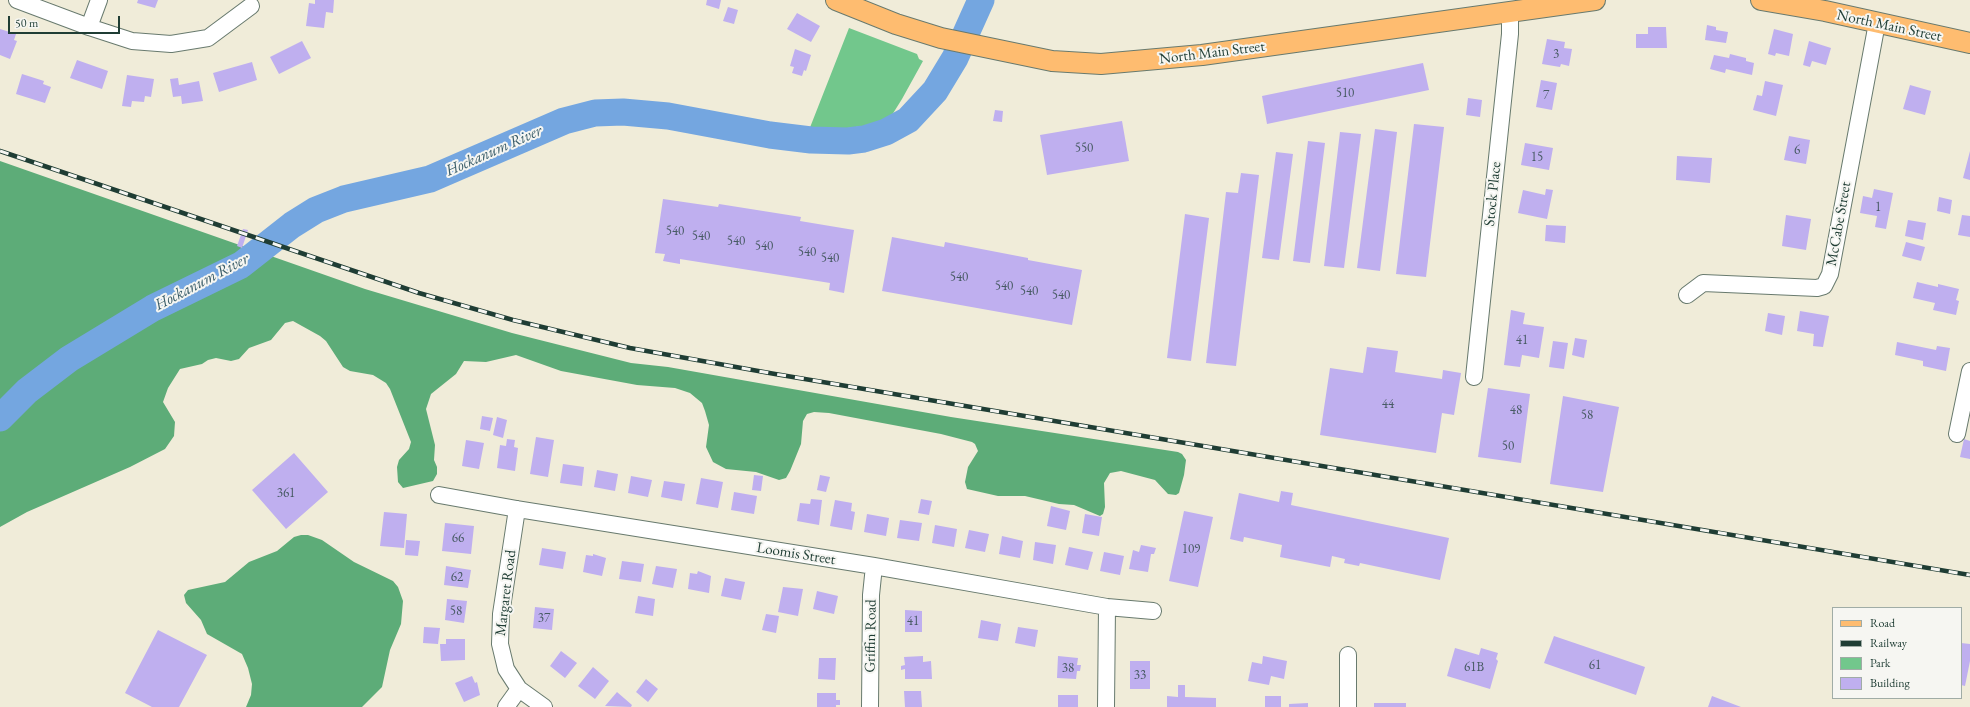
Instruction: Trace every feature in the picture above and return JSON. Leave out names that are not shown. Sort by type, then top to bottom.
[{"type":"main road","name":"North Main Street","points":[[836,0],[896,24],[984,49],[1052,61],[1101,64],[1202,56],[1595,0]]},
{"type":"main road","name":"North Main Street","points":[[1761,0],[1970,43]]},
{"type":"street","points":[[17,0],[89,27],[132,41],[171,44],[208,38],[251,6]]},
{"type":"street","points":[[89,27],[99,0]]},
{"type":"street","name":"Stock Place","points":[[1474,377],[1510,34],[1510,11]]},
{"type":"street","name":"McCabe Street","points":[[1687,295],[1703,283],[1817,288],[1824,286],[1830,274],[1877,23]]},
{"type":"street","points":[[1957,434],[1970,371]]},
{"type":"street","name":"Loomis Street","points":[[439,495],[517,509],[874,566],[1107,607],[1153,611]]},
{"type":"street","name":"Margaret Road","points":[[517,509],[501,614],[500,644],[506,669],[519,689],[544,707]]},
{"type":"street","name":"Griffin Road","points":[[870,707],[871,594],[874,566]]},
{"type":"street","points":[[1106,707],[1107,607]]},
{"type":"street","points":[[1348,655],[1348,707]]},
{"type":"street","points":[[506,707],[519,689]]},
{"type":"green space","points":[[849,28],[917,54],[919,59],[923,61],[887,123],[840,129],[809,130]]},
{"type":"green space","points":[[0,161],[365,289],[512,333],[631,363],[668,367],[951,417],[1178,452],[1182,454],[1186,460],[1184,475],[1179,493],[1176,495],[1168,494],[1155,480],[1121,471],[1110,473],[1104,483],[1105,507],[1103,514],[1100,516],[1074,505],[1059,504],[1025,496],[998,496],[967,489],[965,482],[968,467],[978,451],[975,444],[972,442],[941,434],[829,413],[814,412],[807,414],[803,421],[801,444],[790,471],[786,478],[779,480],[756,472],[726,469],[713,462],[706,447],[709,425],[705,411],[702,403],[690,393],[675,388],[637,385],[561,371],[516,355],[486,362],[464,361],[456,374],[431,394],[426,409],[435,445],[434,460],[437,467],[437,474],[433,481],[403,488],[398,482],[397,467],[399,460],[409,449],[411,442],[390,389],[386,383],[373,375],[350,371],[343,367],[326,341],[293,321],[285,323],[271,340],[249,348],[239,359],[231,361],[216,358],[208,360],[202,364],[180,369],[168,388],[163,402],[175,422],[174,436],[165,449],[130,467],[27,512],[0,527]]},
{"type":"green space","points":[[308,535],[322,540],[354,562],[393,581],[398,587],[403,601],[401,624],[390,650],[382,687],[362,707],[246,707],[251,695],[252,684],[248,668],[242,654],[207,634],[201,620],[186,603],[184,595],[188,590],[225,582],[249,562],[277,551],[294,537]]},
{"type":"building","points":[[138,0],[158,0],[155,8],[137,3]]},
{"type":"building","points":[[315,0],[334,0],[333,13],[326,12],[324,28],[306,26],[309,3],[315,4]]},
{"type":"building","points":[[707,0],[721,0],[719,9],[706,5]]},
{"type":"building","points":[[728,7],[738,10],[734,24],[723,21]]},
{"type":"building","points":[[797,13],[820,26],[811,42],[787,29]]},
{"type":"building","points":[[1707,25],[1716,27],[1716,30],[1728,32],[1726,43],[1705,40]]},
{"type":"building","points":[[1648,27],[1666,27],[1667,48],[1636,48],[1636,34],[1648,34]]},
{"type":"building","points":[[0,29],[16,34],[14,40],[17,41],[10,59],[0,55]]},
{"type":"building","points":[[1774,29],[1793,34],[1789,56],[1776,53],[1775,56],[1768,54]]},
{"type":"building","points":[[1547,39],[1565,42],[1564,48],[1572,49],[1569,66],[1561,64],[1560,67],[1542,64]]},
{"type":"building","points":[[302,41],[311,58],[279,74],[270,57]]},
{"type":"building","points":[[1809,41],[1831,48],[1826,65],[1812,61],[1810,67],[1803,65]]},
{"type":"building","points":[[795,49],[811,55],[806,71],[804,70],[802,76],[792,73],[794,67],[790,66]]},
{"type":"building","points":[[1730,54],[1746,58],[1746,61],[1754,63],[1752,75],[1726,69],[1725,73],[1710,69],[1714,55],[1729,58]]},
{"type":"building","points":[[77,60],[108,71],[102,89],[70,78]]},
{"type":"building","points":[[252,62],[257,80],[219,92],[213,73]]},
{"type":"building","points":[[1423,63],[1429,90],[1267,124],[1262,96]]},
{"type":"building","points":[[22,74],[44,81],[43,84],[51,87],[45,103],[16,94]]},
{"type":"building","points":[[127,75],[154,79],[151,97],[145,96],[144,102],[132,101],[131,107],[122,106]]},
{"type":"building","points":[[178,78],[179,85],[199,81],[203,101],[182,104],[181,96],[173,97],[170,79]]},
{"type":"building","points":[[1541,80],[1557,83],[1552,110],[1536,107]]},
{"type":"building","points":[[1765,81],[1783,85],[1776,116],[1753,110],[1757,95],[1762,96]]},
{"type":"building","points":[[1910,85],[1931,91],[1925,115],[1903,109]]},
{"type":"building","points":[[1468,98],[1482,100],[1480,117],[1466,115]]},
{"type":"building","points":[[995,110],[1003,111],[1002,122],[993,121]]},
{"type":"building","points":[[1122,121],[1129,161],[1047,175],[1040,135]]},
{"type":"building","points":[[1414,124],[1444,127],[1426,277],[1396,274]]},
{"type":"building","points":[[1375,129],[1397,132],[1380,271],[1357,268]]},
{"type":"building","points":[[1340,132],[1361,134],[1344,268],[1324,266]]},
{"type":"building","points":[[1789,136],[1810,140],[1806,164],[1784,160]]},
{"type":"building","points":[[1308,141],[1325,143],[1310,263],[1293,261]]},
{"type":"building","points":[[1525,143],[1553,148],[1549,170],[1521,165]]},
{"type":"building","points":[[1970,151],[1970,180],[1963,178]]},
{"type":"building","points":[[1276,152],[1293,154],[1279,260],[1262,258]]},
{"type":"building","points":[[1677,156],[1712,158],[1710,183],[1676,180]]},
{"type":"building","points":[[1241,173],[1259,175],[1236,366],[1206,363],[1226,192],[1238,193]]},
{"type":"building","points":[[1546,189],[1553,190],[1547,219],[1518,213],[1523,190],[1545,195]]},
{"type":"building","points":[[1874,189],[1893,193],[1886,229],[1875,227],[1877,216],[1860,213],[1863,196],[1872,198]]},
{"type":"building","points":[[1939,197],[1952,200],[1950,214],[1937,211]]},
{"type":"building","points":[[663,199],[718,207],[719,204],[801,217],[800,221],[854,230],[844,293],[829,290],[830,283],[680,259],[680,264],[663,261],[665,254],[655,253]]},
{"type":"building","points":[[1185,214],[1209,218],[1191,361],[1167,358]]},
{"type":"building","points":[[1786,215],[1811,219],[1806,250],[1782,246]]},
{"type":"building","points":[[1962,215],[1970,216],[1970,237],[1958,235]]},
{"type":"building","points":[[1908,220],[1926,223],[1923,240],[1905,236]]},
{"type":"building","points":[[1546,225],[1566,226],[1565,243],[1545,241]]},
{"type":"building","points":[[243,229],[248,230],[242,248],[237,246]]},
{"type":"building","points":[[892,237],[944,247],[945,242],[1082,270],[1072,325],[882,291]]},
{"type":"building","points":[[1906,242],[1925,247],[1921,261],[1902,256]]},
{"type":"building","points":[[1917,282],[1938,287],[1938,284],[1959,289],[1956,300],[1959,301],[1956,315],[1933,310],[1935,303],[1913,298]]},
{"type":"building","points":[[1511,310],[1525,313],[1523,324],[1544,327],[1539,358],[1522,355],[1520,367],[1504,365]]},
{"type":"building","points":[[1800,311],[1829,316],[1823,347],[1813,346],[1814,334],[1797,331]]},
{"type":"building","points":[[1768,313],[1785,316],[1782,335],[1765,331]]},
{"type":"building","points":[[1575,338],[1587,340],[1584,358],[1572,355]]},
{"type":"building","points":[[1553,341],[1568,343],[1564,369],[1549,367]]},
{"type":"building","points":[[1897,342],[1936,350],[1937,346],[1950,348],[1946,371],[1923,366],[1923,361],[1895,355]]},
{"type":"building","points":[[1367,347],[1398,351],[1395,372],[1442,379],[1443,370],[1461,373],[1454,415],[1442,413],[1436,453],[1320,435],[1330,368],[1363,373]]},
{"type":"building","points":[[1488,388],[1530,394],[1521,463],[1478,457]]},
{"type":"building","points":[[1563,396],[1619,407],[1603,492],[1550,484]]},
{"type":"building","points":[[482,416],[493,418],[490,431],[480,429]]},
{"type":"building","points":[[497,417],[507,420],[503,438],[493,435]]},
{"type":"building","points":[[536,437],[554,440],[548,477],[530,474]]},
{"type":"building","points":[[507,439],[515,440],[514,447],[518,448],[515,471],[497,468],[500,445],[506,446]]},
{"type":"building","points":[[1964,439],[1970,441],[1970,459],[1960,457]]},
{"type":"building","points":[[466,440],[484,443],[479,469],[462,466]]},
{"type":"building","points":[[294,453],[328,492],[286,529],[252,490]]},
{"type":"building","points":[[563,464],[584,467],[582,486],[560,483]]},
{"type":"building","points":[[597,470],[618,474],[615,491],[594,487]]},
{"type":"building","points":[[754,475],[763,476],[761,491],[752,490]]},
{"type":"building","points":[[820,475],[830,477],[826,492],[817,490]]},
{"type":"building","points":[[631,476],[652,480],[648,497],[628,493]]},
{"type":"building","points":[[701,478],[723,482],[718,508],[696,504]]},
{"type":"building","points":[[664,481],[685,484],[682,501],[661,497]]},
{"type":"building","points":[[1281,491],[1293,493],[1291,505],[1449,538],[1440,580],[1360,563],[1359,566],[1344,563],[1345,559],[1332,556],[1330,567],[1280,557],[1282,545],[1244,537],[1243,542],[1230,539],[1239,493],[1279,502]]},
{"type":"building","points":[[734,492],[757,496],[754,514],[731,510]]},
{"type":"building","points":[[811,499],[822,500],[819,525],[797,521],[800,503],[810,504]]},
{"type":"building","points":[[921,499],[932,501],[929,515],[918,513]]},
{"type":"building","points":[[835,500],[852,503],[851,511],[855,512],[852,530],[830,526]]},
{"type":"building","points":[[1051,506],[1070,511],[1066,530],[1047,526]]},
{"type":"building","points":[[1184,511],[1213,517],[1198,587],[1169,581]]},
{"type":"building","points":[[384,512],[407,514],[404,548],[380,546]]},
{"type":"building","points":[[867,514],[889,518],[886,536],[864,532]]},
{"type":"building","points":[[1085,514],[1102,517],[1099,536],[1082,533]]},
{"type":"building","points":[[900,520],[922,523],[919,541],[897,538]]},
{"type":"building","points":[[445,523],[474,526],[471,554],[442,551]]},
{"type":"building","points":[[935,525],[957,529],[954,547],[932,543]]},
{"type":"building","points":[[969,530],[989,534],[985,552],[965,548]]},
{"type":"building","points":[[1002,536],[1023,541],[1020,558],[999,554]]},
{"type":"building","points":[[406,540],[420,541],[418,556],[405,555]]},
{"type":"building","points":[[1035,542],[1056,545],[1053,564],[1033,560]]},
{"type":"building","points":[[1141,545],[1156,548],[1154,554],[1151,554],[1148,572],[1129,569],[1133,550],[1139,552]]},
{"type":"building","points":[[1069,547],[1093,552],[1088,570],[1065,565]]},
{"type":"building","points":[[542,548],[566,552],[563,569],[539,565]]},
{"type":"building","points":[[1104,552],[1124,556],[1120,575],[1100,571]]},
{"type":"building","points":[[593,554],[606,558],[602,576],[583,572],[586,555],[593,556]]},
{"type":"building","points":[[622,561],[644,564],[641,582],[619,579]]},
{"type":"building","points":[[446,566],[471,570],[468,588],[444,585]]},
{"type":"building","points":[[656,566],[677,569],[673,588],[652,584]]},
{"type":"building","points":[[698,571],[711,576],[709,593],[688,589],[690,573],[697,574]]},
{"type":"building","points":[[725,578],[745,582],[741,600],[721,596]]},
{"type":"building","points":[[783,587],[803,589],[798,616],[778,612]]},
{"type":"building","points":[[817,591],[838,596],[834,614],[813,609]]},
{"type":"building","points":[[638,596],[655,599],[653,616],[635,613]]},
{"type":"building","points":[[447,599],[467,601],[464,623],[445,620]]},
{"type":"building","points":[[535,607],[554,609],[552,630],[533,628]]},
{"type":"building","points":[[905,610],[922,611],[922,632],[905,632]]},
{"type":"building","points":[[766,614],[779,616],[776,633],[762,630]]},
{"type":"building","points":[[981,620],[1001,624],[998,641],[978,638]]},
{"type":"building","points":[[424,627],[440,628],[438,644],[423,643]]},
{"type":"building","points":[[1018,627],[1038,630],[1035,647],[1015,643]]},
{"type":"building","points":[[158,630],[207,655],[179,707],[152,707],[125,693]]},
{"type":"building","points":[[1554,636],[1645,667],[1636,695],[1544,663]]},
{"type":"building","points":[[446,639],[465,639],[465,660],[441,661],[440,644],[446,644]]},
{"type":"building","points":[[1962,643],[1970,644],[1970,661],[1965,686],[1962,685]]},
{"type":"building","points":[[1455,648],[1479,655],[1481,648],[1498,653],[1496,659],[1498,661],[1490,689],[1447,676]]},
{"type":"building","points":[[561,651],[577,663],[565,678],[550,666]]},
{"type":"building","points":[[923,656],[923,662],[931,661],[932,679],[905,679],[905,669],[901,670],[901,666],[905,665],[904,657]]},
{"type":"building","points":[[1058,656],[1078,658],[1077,665],[1081,665],[1080,671],[1077,671],[1076,679],[1057,678]]},
{"type":"building","points":[[1263,656],[1287,661],[1284,679],[1271,676],[1269,685],[1248,681],[1252,662],[1262,664]]},
{"type":"building","points":[[819,658],[836,658],[835,680],[818,679]]},
{"type":"building","points":[[1130,661],[1150,661],[1150,689],[1130,689]]},
{"type":"building","points":[[593,667],[609,681],[595,699],[578,686]]},
{"type":"building","points":[[472,676],[475,683],[477,682],[480,695],[464,702],[455,683]]},
{"type":"building","points":[[646,679],[658,689],[648,702],[636,692]]},
{"type":"building","points":[[1178,685],[1185,685],[1185,697],[1216,698],[1216,707],[1167,707],[1167,696],[1178,697]]},
{"type":"building","points":[[904,691],[921,691],[922,707],[905,707]]},
{"type":"building","points":[[617,692],[632,705],[631,707],[605,706]]},
{"type":"building","points":[[817,693],[836,693],[836,700],[840,700],[840,705],[836,705],[836,707],[817,707]]},
{"type":"building","points":[[1058,695],[1078,695],[1078,707],[1058,707]]},
{"type":"building","points":[[1265,696],[1281,696],[1281,707],[1265,707]]},
{"type":"building","points":[[1712,696],[1741,707],[1708,707]]},
{"type":"building","points":[[1308,703],[1308,707],[1289,707],[1289,704]]},
{"type":"building","points":[[1374,703],[1406,703],[1406,707],[1374,707]]},
{"type":"waterway","name":"Hockanum River","points":[[0,418],[27,391],[69,359],[153,308],[241,265],[292,225],[316,210],[344,199],[430,179],[564,121],[595,113],[623,112],[668,116],[770,135],[811,140],[848,141],[864,139],[886,132],[908,120],[935,91],[955,58],[981,0]]},
{"type":"railway","points":[[0,151],[419,293],[513,320],[630,348],[775,374],[1970,575]]}]
